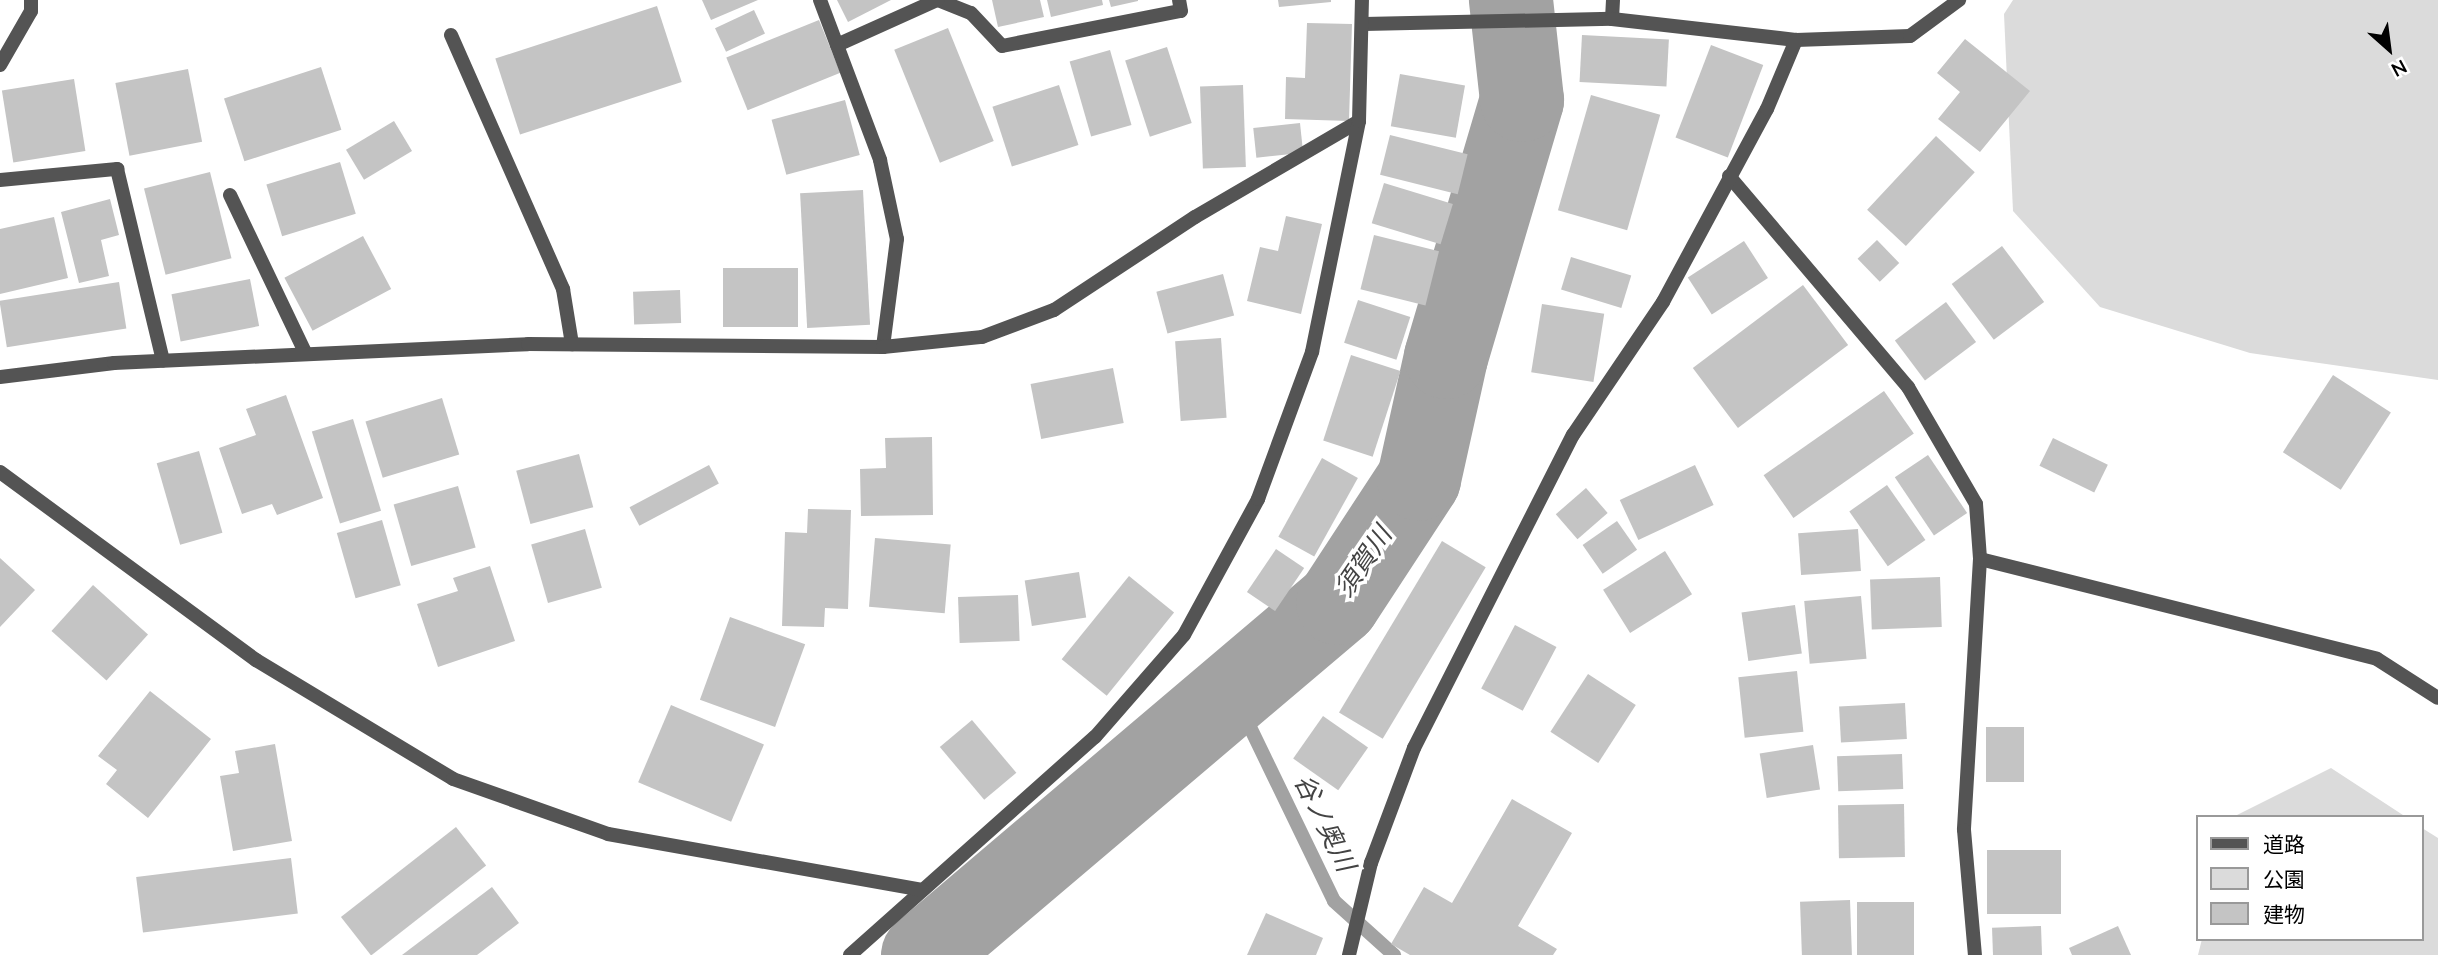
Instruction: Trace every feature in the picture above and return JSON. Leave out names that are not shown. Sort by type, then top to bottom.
[{"type":"street","points":[[0,65],[31,11],[31,0]]},
{"type":"street","points":[[820,0],[880,160],[897,239],[883,347]]},
{"type":"street","points":[[837,45],[938,0],[971,13],[1002,46],[1181,11],[1180,0]]},
{"type":"street","points":[[850,955],[1095,737],[1184,635],[1258,499],[1312,352],[1359,121],[1364,24],[1362,0]]},
{"type":"street","points":[[1612,19],[1613,0]]},
{"type":"street","points":[[1364,24],[1612,19],[1796,40],[1910,36],[1959,0]]},
{"type":"street","points":[[451,36],[563,289],[572,344]]},
{"type":"street","points":[[1349,955],[1363,901],[1414,748],[1573,435],[1663,302],[1767,110],[1796,40]]},
{"type":"street","points":[[0,377],[163,361],[306,354],[572,344],[883,347],[982,337],[1054,310],[1195,217],[1359,121]]},
{"type":"street","points":[[0,180],[117,169],[163,361]]},
{"type":"street","points":[[1729,177],[1908,387],[1976,504],[1980,559],[1964,830],[1975,955]]},
{"type":"street","points":[[230,195],[306,354]]},
{"type":"street","points":[[0,472],[256,660],[453,779],[608,834],[922,890]]},
{"type":"street","points":[[1980,559],[2377,659],[2438,698]]},
{"type":"green space","points":[[2013,0],[2438,0],[2438,380],[2250,353],[2100,307],[2013,211],[2004,14]]},
{"type":"green space","points":[[2331,768],[2403,815],[2237,815]]},
{"type":"green space","points":[[2424,829],[2438,838],[2438,955],[2198,955],[2202,941],[2424,941]]},
{"type":"building","points":[[702,0],[758,0],[711,20]]},
{"type":"building","points":[[837,0],[891,0],[848,22]]},
{"type":"building","points":[[992,0],[1040,0],[1044,17],[998,27]]},
{"type":"building","points":[[1047,0],[1102,0],[1103,5],[1051,17]]},
{"type":"building","points":[[1109,0],[1138,0],[1138,1],[1111,7]]},
{"type":"building","points":[[1278,0],[1331,0],[1331,2],[1279,7]]},
{"type":"building","points":[[657,6],[682,82],[520,135],[495,59]]},
{"type":"building","points":[[754,10],[765,34],[726,52],[715,28]]},
{"type":"building","points":[[819,20],[840,73],[748,110],[726,57]]},
{"type":"building","points":[[1307,23],[1352,24],[1349,121],[1285,119],[1286,77],[1305,78]]},
{"type":"building","points":[[948,28],[994,141],[940,163],[894,50]]},
{"type":"building","points":[[1582,35],[1669,40],[1666,86],[1580,82]]},
{"type":"building","points":[[1965,39],[2030,91],[1980,152],[1938,119],[1960,92],[1937,73]]},
{"type":"building","points":[[1711,45],[1763,65],[1728,157],[1676,137]]},
{"type":"building","points":[[1167,47],[1192,123],[1150,137],[1125,61]]},
{"type":"building","points":[[1110,50],[1131,125],[1091,137],[1070,62]]},
{"type":"building","points":[[321,67],[341,130],[244,161],[224,99]]},
{"type":"building","points":[[188,69],[202,142],[129,156],[115,83]]},
{"type":"building","points":[[1400,74],[1465,85],[1456,138],[1391,126]]},
{"type":"building","points":[[74,79],[85,151],[13,163],[2,90]]},
{"type":"building","points":[[1059,85],[1078,145],[1012,167],[992,107]]},
{"type":"building","points":[[1243,85],[1246,167],[1203,168],[1200,87]]},
{"type":"building","points":[[1591,95],[1660,115],[1627,230],[1558,210]]},
{"type":"building","points":[[845,100],[860,155],[786,175],[772,120]]},
{"type":"building","points":[[394,121],[412,151],[364,180],[346,150]]},
{"type":"building","points":[[1300,123],[1303,153],[1256,158],[1253,128]]},
{"type":"building","points":[[1390,135],[1468,154],[1458,194],[1380,175]]},
{"type":"building","points":[[1936,136],[1975,172],[1906,246],[1867,210]]},
{"type":"building","points":[[340,162],[356,214],[282,236],[266,185]]},
{"type":"building","points":[[210,172],[232,258],[166,275],[144,188]]},
{"type":"building","points":[[1384,183],[1453,204],[1441,244],[1372,223]]},
{"type":"building","points":[[863,190],[870,325],[807,328],[800,193]]},
{"type":"building","points":[[110,199],[119,235],[101,240],[109,276],[79,283],[61,212]]},
{"type":"building","points":[[1286,216],[1322,224],[1301,314],[1247,301],[1260,247],[1278,251]]},
{"type":"building","points":[[54,217],[68,278],[0,294],[0,229]]},
{"type":"building","points":[[1374,235],[1439,251],[1425,306],[1360,289]]},
{"type":"building","points":[[363,236],[391,289],[313,331],[284,278]]},
{"type":"building","points":[[1877,240],[1899,263],[1880,282],[1858,259]]},
{"type":"building","points":[[1744,241],[1768,278],[1712,314],[1688,277]]},
{"type":"building","points":[[2002,246],[2044,302],[1994,340],[1952,284]]},
{"type":"building","points":[[1571,257],[1631,275],[1621,308],[1561,290]]},
{"type":"building","points":[[723,268],[798,268],[798,327],[723,327]]},
{"type":"building","points":[[1223,274],[1234,316],[1167,333],[1156,292]]},
{"type":"building","points":[[250,279],[259,326],[181,341],[171,294]]},
{"type":"building","points":[[119,282],[126,328],[7,347],[0,301]]},
{"type":"building","points":[[1803,285],[1848,345],[1738,428],[1693,368]]},
{"type":"building","points":[[680,290],[681,323],[634,325],[633,292]]},
{"type":"building","points":[[1358,300],[1410,317],[1396,360],[1344,343]]},
{"type":"building","points":[[1946,302],[1976,342],[1925,380],[1895,341]]},
{"type":"building","points":[[1542,304],[1604,314],[1593,382],[1531,372]]},
{"type":"building","points":[[1221,338],[1227,418],[1181,421],[1175,341]]},
{"type":"building","points":[[1351,355],[1400,371],[1373,457],[1323,441]]},
{"type":"building","points":[[1113,368],[1124,423],[1041,439],[1031,384]]},
{"type":"building","points":[[2333,375],[2391,413],[2341,490],[2283,452]]},
{"type":"building","points":[[1884,391],[1914,434],[1793,518],[1764,475]]},
{"type":"building","points":[[286,395],[323,498],[277,515],[272,504],[242,514],[219,448],[256,435],[246,409]]},
{"type":"building","points":[[442,398],[459,454],[383,478],[365,421]]},
{"type":"building","points":[[353,419],[381,511],[340,523],[312,432]]},
{"type":"building","points":[[932,437],[933,515],[861,516],[860,469],[886,468],[885,438]]},
{"type":"building","points":[[2053,438],[2108,465],[2094,493],[2039,466]]},
{"type":"building","points":[[199,451],[222,533],[180,545],[157,463]]},
{"type":"building","points":[[579,454],[593,507],[530,524],[516,471]]},
{"type":"building","points":[[1928,455],[1967,513],[1934,535],[1895,477]]},
{"type":"building","points":[[1322,458],[1358,478],[1314,557],[1278,537]]},
{"type":"building","points":[[709,465],[719,484],[639,526],[630,507]]},
{"type":"building","points":[[1695,465],[1714,505],[1638,540],[1620,500]]},
{"type":"building","points":[[1887,485],[1925,540],[1888,566],[1849,511]]},
{"type":"building","points":[[458,486],[476,548],[411,566],[394,504]]},
{"type":"building","points":[[1586,488],[1608,513],[1577,539],[1556,514]]},
{"type":"building","points":[[808,509],[851,510],[848,609],[825,608],[824,627],[782,626],[785,532],[807,533]]},
{"type":"building","points":[[382,520],[401,585],[356,598],[337,533]]},
{"type":"building","points":[[1617,521],[1637,550],[1603,574],[1583,545]]},
{"type":"building","points":[[585,529],[602,588],[548,603],[531,544]]},
{"type":"building","points":[[1858,529],[1861,571],[1801,575],[1798,533]]},
{"type":"building","points":[[875,538],[951,545],[945,613],[869,607]]},
{"type":"building","points":[[1442,541],[1486,567],[1383,739],[1339,712]]},
{"type":"building","points":[[1276,549],[1304,568],[1275,611],[1247,592]]},
{"type":"building","points":[[1665,551],[1692,594],[1630,633],[1603,590]]},
{"type":"building","points":[[0,558],[35,590],[0,627]]},
{"type":"building","points":[[490,566],[515,641],[438,667],[417,604],[458,591],[453,578]]},
{"type":"building","points":[[1079,572],[1086,617],[1032,626],[1025,581]]},
{"type":"building","points":[[1129,576],[1174,613],[1107,696],[1062,659]]},
{"type":"building","points":[[1940,577],[1942,627],[1872,629],[1870,579]]},
{"type":"building","points":[[93,585],[148,635],[107,681],[52,631]]},
{"type":"building","points":[[1018,595],[1020,641],[960,643],[958,597]]},
{"type":"building","points":[[1861,596],[1866,659],[1810,664],[1804,601]]},
{"type":"building","points":[[1795,605],[1802,654],[1748,661],[1742,613]]},
{"type":"building","points":[[730,617],[805,644],[775,727],[700,700]]},
{"type":"building","points":[[1515,625],[1556,647],[1523,711],[1481,689]]},
{"type":"building","points":[[1797,671],[1803,732],[1745,738],[1738,677]]},
{"type":"building","points":[[1588,674],[1636,705],[1598,763],[1550,732]]},
{"type":"building","points":[[150,691],[211,739],[148,818],[106,784],[117,770],[98,756]]},
{"type":"building","points":[[1905,703],[1907,739],[1841,742],[1839,706]]},
{"type":"building","points":[[671,705],[764,744],[731,822],[638,782]]},
{"type":"building","points":[[1323,716],[1368,748],[1338,790],[1293,759]]},
{"type":"building","points":[[972,720],[1016,773],[984,800],[940,747]]},
{"type":"building","points":[[1986,727],[2024,727],[2024,782],[1986,782]]},
{"type":"building","points":[[275,744],[292,841],[233,851],[220,776],[239,773],[235,751]]},
{"type":"building","points":[[1813,745],[1820,789],[1767,798],[1760,753]]},
{"type":"building","points":[[1902,754],[1903,789],[1838,791],[1837,756]]},
{"type":"building","points":[[1512,799],[1572,833],[1518,926],[1557,949],[1553,955],[1410,955],[1391,944],[1424,887],[1452,903]]},
{"type":"building","points":[[1904,804],[1905,857],[1839,858],[1838,805]]},
{"type":"building","points":[[456,827],[486,866],[372,955],[341,917]]},
{"type":"building","points":[[1987,850],[2061,850],[2061,914],[1987,914]]},
{"type":"building","points":[[291,858],[298,914],[143,933],[136,877]]},
{"type":"building","points":[[492,887],[519,923],[477,955],[402,955]]},
{"type":"building","points":[[1850,900],[1852,955],[1802,955],[1800,902]]},
{"type":"building","points":[[1857,902],[1914,902],[1914,955],[1857,955]]},
{"type":"building","points":[[1266,913],[1323,938],[1316,955],[1247,955]]},
{"type":"building","points":[[2041,926],[2042,955],[1993,955],[1992,928]]},
{"type":"building","points":[[2118,926],[2131,955],[2072,955],[2069,948]]},
{"type":"waterway","name":"須賀川","points":[[923,955],[1338,603],[1419,479],[1446,357],[1522,100],[1511,0]]},
{"type":"waterway","name":"谷ノ奥川","points":[[1234,694],[1334,901],[1394,955]]}]
